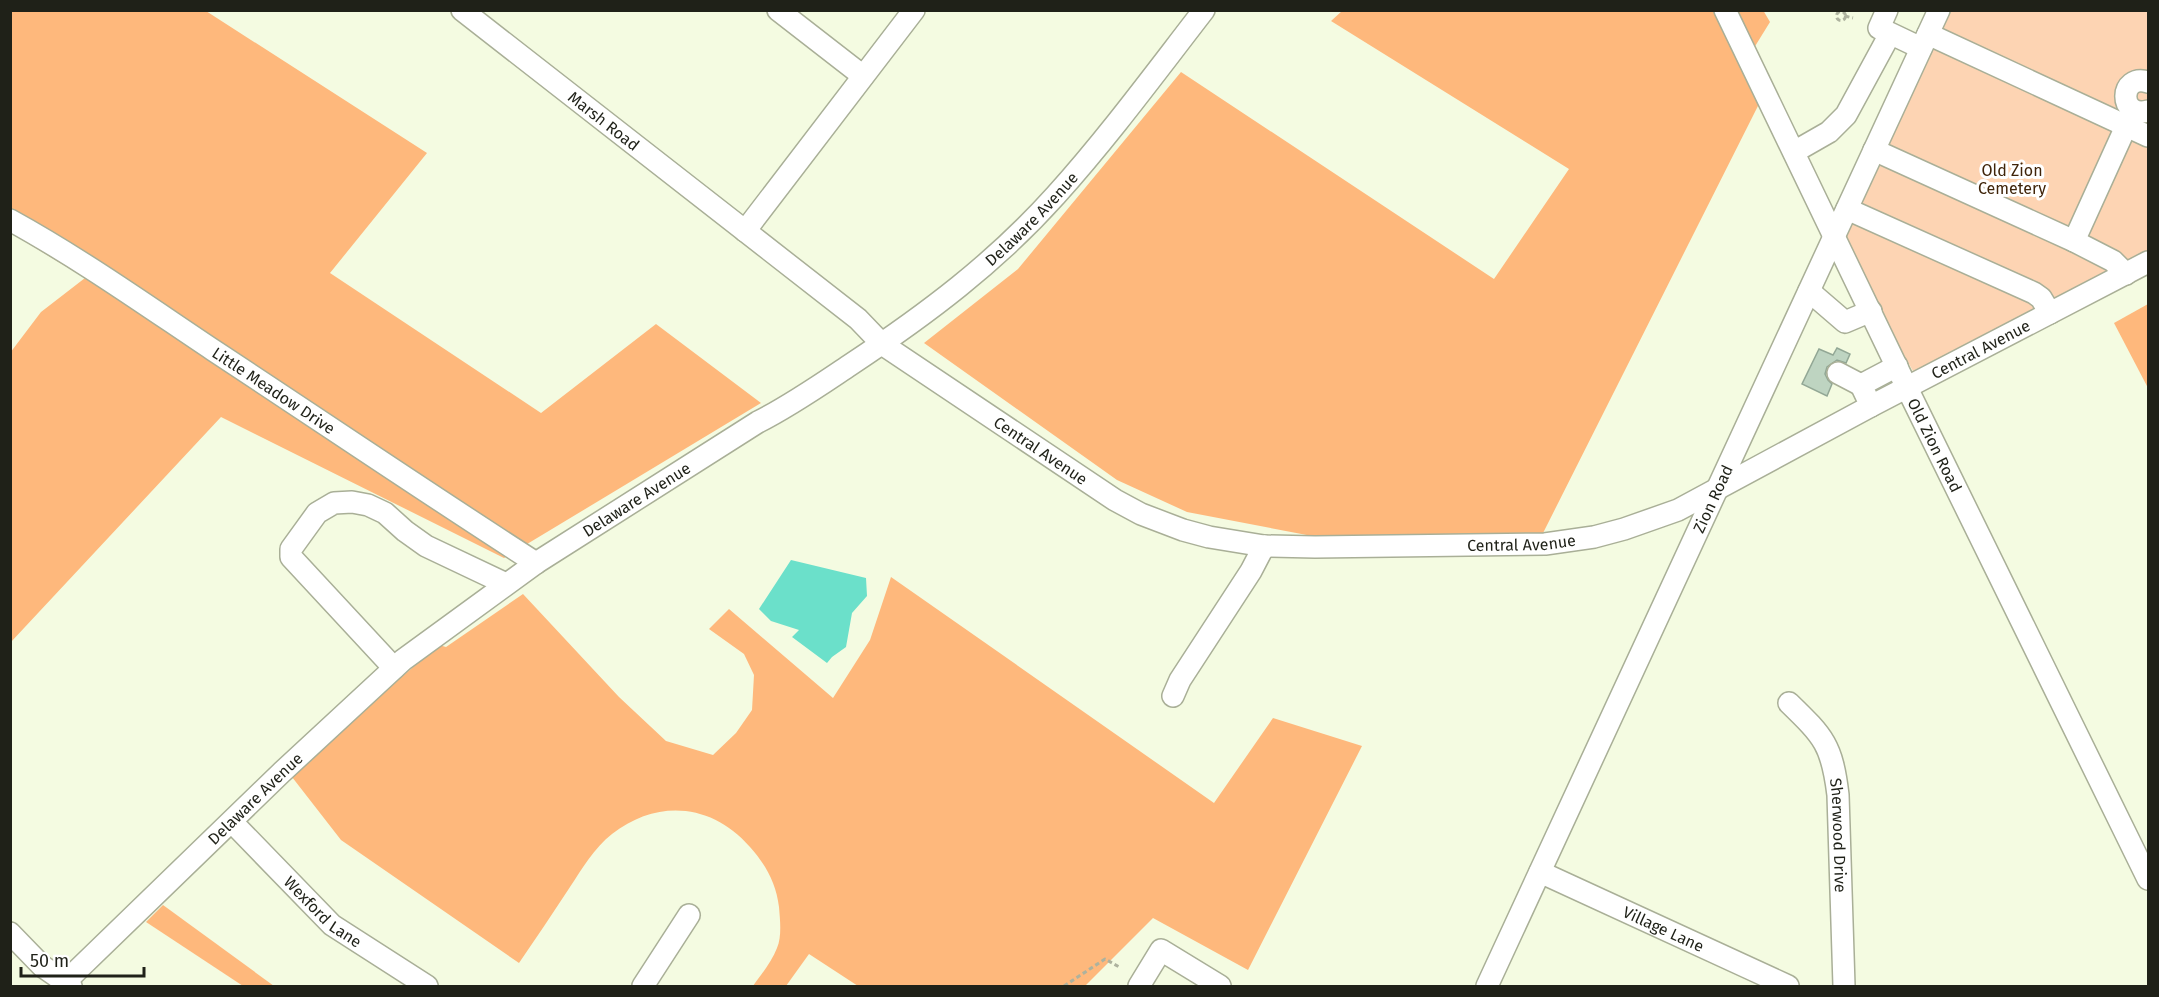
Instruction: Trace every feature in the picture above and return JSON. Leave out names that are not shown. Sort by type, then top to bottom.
[{"type":"street","name":"Marsh Road","points":[[462,10],[858,319],[882,344]]},
{"type":"street","points":[[778,10],[863,76]]},
{"type":"street","points":[[745,231],[914,10]]},
{"type":"street","name":"Delaware Avenue","points":[[66,985],[282,772],[394,668],[451,623],[536,563],[758,422],[783,410],[882,344],[965,283],[1010,243],[1056,195],[1094,151],[1204,10]]},
{"type":"street","name":"Old Zion Road","points":[[1725,10],[2148,879]]},
{"type":"street","points":[[1887,10],[1879,28],[1890,33],[1924,41],[2136,116]]},
{"type":"street","name":"Zion Road","points":[[1487,987],[1938,10]]},
{"type":"street","points":[[1794,152],[1822,137],[1846,115],[1890,33]]},
{"type":"street","points":[[2148,79],[2136,81],[2126,93],[2127,103],[2148,136]]},
{"type":"street","points":[[2074,242],[2136,116]]},
{"type":"street","points":[[1874,150],[2113,261],[2126,274]]},
{"type":"street","points":[[1847,209],[2034,294],[2041,298],[2050,313]]},
{"type":"street","name":"Little Meadow Drive","points":[[10,220],[101,276],[536,563]]},
{"type":"street","name":"Central Avenue","points":[[882,344],[1068,470],[1129,507],[1182,530],[1232,542],[1264,546],[1559,542],[1594,537],[1641,524],[1678,510],[1871,406],[2148,262]]},
{"type":"street","points":[[1809,291],[1845,322],[1871,311]]},
{"type":"street","points":[[1861,385],[1897,366]]},
{"type":"street","points":[[1838,373],[1861,385],[1871,406]]},
{"type":"street","points":[[394,668],[291,557],[291,549],[317,513],[334,503],[351,502],[368,505],[385,513],[426,546],[506,584]]},
{"type":"street","points":[[1173,696],[1180,680],[1251,571],[1264,546]]},
{"type":"street","name":"Sherwood Drive","points":[[1789,702],[1820,734],[1833,764],[1838,795],[1844,987]]},
{"type":"street","name":"Wexford Lane","points":[[232,822],[332,925],[427,987]]},
{"type":"street","name":"Village Lane","points":[[1540,872],[1761,981],[1788,987]]},
{"type":"street","points":[[643,987],[689,915]]},
{"type":"street","points":[[10,933],[42,966],[66,985]]},
{"type":"street","points":[[1138,987],[1161,950],[1220,987]]},
{"type":"path","points":[[1845,16],[1853,18]]},
{"type":"path","points":[[1064,987],[1105,959],[1121,968]]},
{"type":"green space","name":"Old Zion Cemetery","points":[[1939,11],[2148,11],[2148,262],[2063,306],[1913,371],[1835,236]]},
{"type":"shaded area","points":[[1763,10],[1770,22],[1749,56],[1765,92],[1537,545],[1375,548],[1187,512],[1117,480],[924,343],[1018,269],[1181,72],[1494,279],[1569,169],[1331,21],[1342,11]]},
{"type":"shaded area","points":[[11,11],[206,11],[427,153],[330,273],[541,413],[656,324],[761,403],[504,558],[221,417],[11,642],[10,353],[41,312],[85,278],[11,233]]},
{"type":"shaded area","points":[[2148,304],[2148,388],[2114,323]]},
{"type":"shaded area","points":[[891,577],[1214,803],[1273,718],[1362,746],[1248,970],[1153,918],[1085,986],[858,986],[809,954],[786,986],[753,986],[772,958],[780,938],[778,898],[773,882],[756,854],[735,833],[702,814],[684,811],[666,811],[648,815],[630,822],[612,834],[594,852],[519,963],[341,840],[292,777],[439,645],[446,647],[523,594],[619,697],[666,741],[713,755],[736,733],[752,710],[754,675],[744,654],[709,629],[729,609],[833,698],[870,640]]},
{"type":"shaded area","points":[[163,905],[274,986],[243,986],[146,922]]},
{"type":"water","points":[[791,560],[866,578],[867,596],[852,613],[846,647],[827,663],[792,637],[799,630],[771,621],[759,609]]},
{"type":"building","points":[[1837,348],[1850,354],[1846,363],[1837,360],[1827,367],[1825,374],[1832,384],[1827,396],[1802,384],[1819,349],[1833,355]]}]
